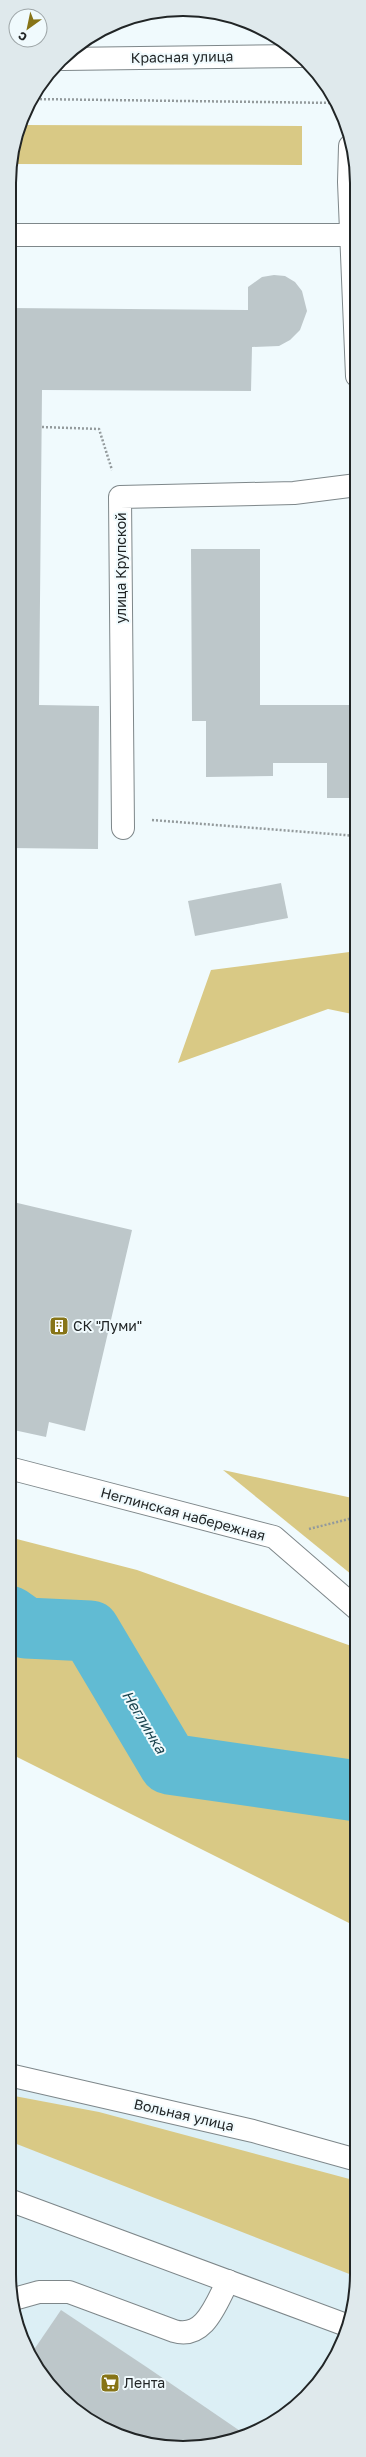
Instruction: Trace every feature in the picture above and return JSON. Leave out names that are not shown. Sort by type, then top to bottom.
[{"type":"street","name":"Красная улица","points":[[71,59],[292,56]]},
{"type":"street","points":[[16,235],[350,235]]},
{"type":"street","name":"улица Крупской","points":[[123,823],[120,497],[294,493],[350,485]]},
{"type":"street","name":"Неглинская набережная","points":[[16,1470],[274,1537],[350,1603]]},
{"type":"street","name":"Вольная улица","points":[[16,2077],[253,2131],[350,2158]]},
{"type":"street","points":[[16,2203],[342,2324]]},
{"type":"street","points":[[17,2298],[39,2292],[69,2292],[174,2331],[189,2332],[202,2326],[228,2281]]},
{"type":"path","points":[[38,99],[330,103]]},
{"type":"path","points":[[42,427],[99,429],[120,497]]},
{"type":"path","points":[[123,823],[350,836]]},
{"type":"path","points":[[274,1537],[350,1519]]},
{"type":"shaded area","points":[[27,125],[302,126],[302,165],[17,164],[19,150]]},
{"type":"shaded area","points":[[350,952],[350,1014],[328,1009],[178,1063],[211,970]]},
{"type":"shaded area","points":[[223,1470],[350,1497],[350,1573]]},
{"type":"shaded area","points":[[16,1539],[137,1570],[350,1646],[350,1924],[16,1756]]},
{"type":"shaded area","points":[[16,2080],[350,2169],[349,2296],[341,2328],[328,2358],[309,2384],[293,2400],[276,2413],[257,2424],[215,2438],[143,2436],[109,2424],[90,2413],[73,2400],[57,2384],[38,2358],[25,2328],[19,2307],[16,2285]]},
{"type":"shaded area","points":[[16,2096],[99,2112],[350,2179],[350,2274],[16,2144]]},
{"type":"building","points":[[274,275],[285,276],[295,282],[302,291],[307,311],[300,330],[290,340],[279,346],[252,347],[251,391],[42,390],[39,705],[99,706],[98,849],[16,848],[16,308],[248,310],[248,287],[262,277]]},
{"type":"building","points":[[191,549],[260,549],[260,705],[350,705],[350,798],[327,798],[327,763],[273,763],[273,776],[206,777],[206,721],[192,721]]},
{"type":"building","points":[[281,883],[288,918],[195,936],[188,901]]},
{"type":"building","name":"СК \"Луми\"","points":[[16,1203],[132,1230],[85,1431],[49,1422],[46,1437],[16,1431]]},
{"type":"building","name":"Лента","points":[[61,2310],[240,2431],[216,2438],[194,2441],[161,2440],[129,2432],[99,2419],[73,2400],[57,2384],[44,2367],[34,2350]]},
{"type":"waterway","name":"Неглинка","points":[[16,1621],[26,1628],[90,1631],[169,1764],[350,1790]]},
{"type":"place","name":"СК \"Луми\"","points":[[59,1326]]},
{"type":"place","name":"Лента","points":[[110,2383]]}]
